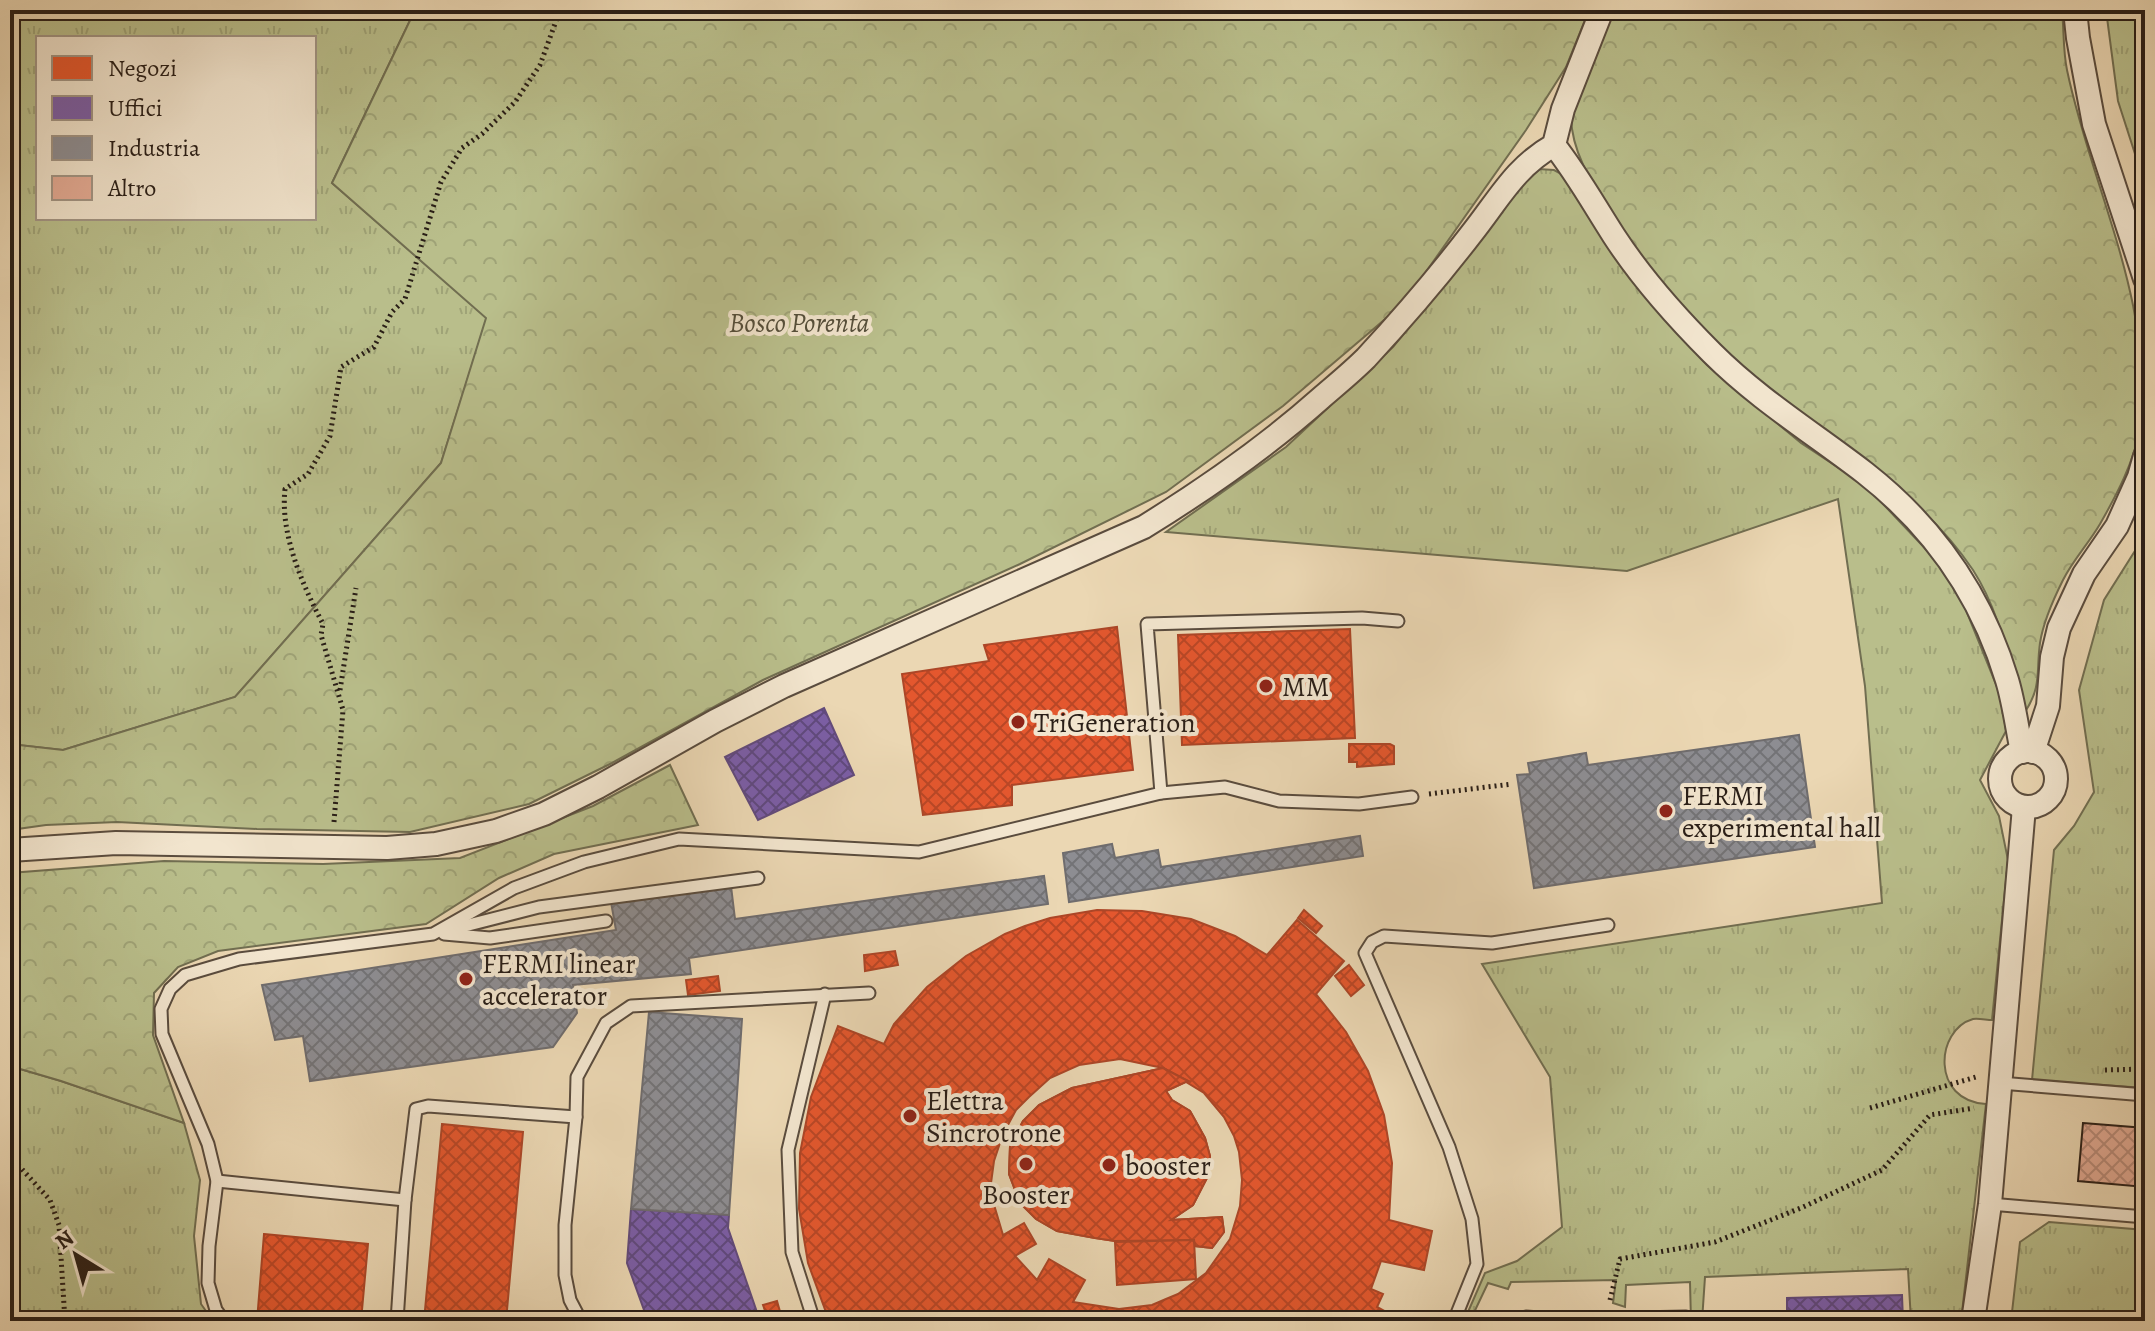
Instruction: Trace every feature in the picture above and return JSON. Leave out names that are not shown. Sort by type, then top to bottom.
[{"type":"street","points":[[10,850],[116,843],[387,848],[436,844],[496,831],[544,814],[598,787],[784,686],[1144,527],[1245,460],[1363,360],[1473,232],[1516,174],[1533,156],[1554,145],[1563,109],[1602,10]]},
{"type":"street","points":[[2075,10],[2094,124],[2145,279]]},
{"type":"street","points":[[1554,145],[1574,170],[1614,237],[1675,316],[1778,412],[1865,473],[1937,542],[1966,584],[1989,629],[2008,682],[2027,752]]},
{"type":"street","points":[[2027,752],[2051,763],[2056,773],[2052,794],[2035,807],[2013,803],[2005,796],[2000,775],[2004,765],[2027,752],[2048,706],[2052,657],[2059,628],[2084,574],[2117,526],[2145,456]]},
{"type":"street","points":[[1973,1321],[1990,1204],[2024,807]]},
{"type":"lane","points":[[1161,793],[1147,624],[1362,618],[1398,621]]},
{"type":"lane","points":[[433,934],[514,888],[570,867],[679,839],[919,852],[1161,793],[1225,787],[1279,801],[1359,804],[1412,797]]},
{"type":"lane","points":[[224,1321],[216,1310],[208,1283],[217,1181],[208,1144],[162,1034],[161,1009],[170,989],[185,975],[239,959],[433,934],[539,907],[758,878]]},
{"type":"lane","points":[[433,934],[490,938],[606,921]]},
{"type":"lane","points":[[1454,1321],[1477,1264],[1464,1185],[1365,953],[1372,942],[1384,936],[1492,943],[1608,925]]},
{"type":"lane","points":[[581,1321],[570,1300],[565,1275],[565,1225],[577,1077],[606,1023],[631,1006],[869,993]]},
{"type":"lane","points":[[814,1321],[792,1252],[788,1150],[825,994]]},
{"type":"lane","points":[[2000,1086],[2145,1095]]},
{"type":"lane","points":[[397,1321],[405,1200],[416,1109],[428,1106],[576,1117]]},
{"type":"lane","points":[[217,1181],[405,1200]]},
{"type":"lane","points":[[1990,1204],[2145,1217]]},
{"type":"lane","points":[[1516,1321],[1526,1317],[1583,1320],[1686,1317]]},
{"type":"path","points":[[331,847],[343,710],[321,635],[323,624],[308,594],[283,512],[285,489],[308,474],[330,436],[341,367],[374,347],[392,312],[405,299],[441,182],[462,148],[482,134],[515,102],[540,65],[560,10]]},
{"type":"path","points":[[339,694],[356,588]]},
{"type":"path","points":[[1412,797],[1512,784]]},
{"type":"path","points":[[1870,1108],[2000,1086]]},
{"type":"path","points":[[1606,1319],[1620,1259],[1715,1242],[1801,1208],[1882,1170],[1930,1115],[2000,1086]]},
{"type":"path","points":[[10,1156],[50,1200],[59,1225],[65,1321]]},
{"type":"green space","points":[[10,10],[415,10],[332,183],[487,318],[441,463],[235,697],[63,750],[10,744]]},
{"type":"green space","name":"Bosco Porenta","points":[[415,10],[1589,10],[1566,67],[1526,130],[1404,303],[1283,406],[1166,492],[1020,564],[763,680],[612,763],[529,804],[410,832],[117,822],[10,830],[10,744],[63,750],[235,697],[441,463],[486,318],[332,183]]},
{"type":"green space","points":[[1612,10],[2062,10],[2067,70],[2130,292],[2142,382],[2140,429],[2118,490],[2096,531],[2067,573],[2046,619],[2041,635],[2036,686],[2025,712],[1990,603],[1973,570],[1953,543],[1882,474],[1775,394],[1711,337],[1654,272],[1598,192],[1579,155],[1572,117],[1593,52]]},
{"type":"green space","points":[[2106,10],[2145,10],[2145,185],[2118,101]]},
{"type":"green space","points":[[1538,169],[1554,170],[1567,177],[1641,291],[1707,365],[1801,443],[1866,486],[1953,578],[2001,697],[2006,731],[1980,780],[1999,816],[2008,860],[1992,1020],[1973,1019],[1960,1026],[1951,1036],[1945,1064],[1955,1091],[1968,1100],[1986,1104],[1961,1321],[1911,1321],[1908,1269],[1705,1277],[1702,1321],[1691,1321],[1690,1282],[1626,1285],[1625,1307],[1613,1303],[1616,1280],[1511,1282],[1508,1289],[1488,1283],[1470,1321],[1464,1321],[1485,1273],[1517,1261],[1562,1227],[1550,1077],[1482,964],[1882,903],[1865,686],[1838,499],[1627,571],[1166,532],[1286,447],[1393,347],[1450,277],[1513,191]]},
{"type":"green space","points":[[2145,535],[2145,1088],[2032,1080],[2054,850],[2074,826],[2094,792],[2079,690],[2104,600]]},
{"type":"green space","points":[[670,765],[698,825],[554,854],[499,878],[426,924],[218,951],[178,967],[154,993],[153,1035],[184,1123],[10,1066],[10,873],[164,861],[323,864],[460,858],[593,806]]},
{"type":"green space","points":[[10,1066],[184,1123],[200,1180],[194,1236],[201,1304],[213,1321],[10,1321]]},
{"type":"green space","points":[[2049,1222],[2145,1230],[2145,1321],[2011,1321],[2020,1242]]},
{"type":"building: Negozi","name":"TriGeneration","points":[[1117,627],[1133,770],[1012,785],[1012,805],[923,815],[902,674],[989,661],[984,645]]},
{"type":"building: Negozi","name":"MM","points":[[1350,629],[1355,738],[1182,745],[1178,635]]},
{"type":"building: Negozi","points":[[1349,744],[1390,744],[1394,746],[1394,764],[1357,767],[1357,762],[1349,762]]},
{"type":"building: Negozi","name":"Elettra Sincrotrone","points":[[1097,910],[1142,911],[1191,919],[1235,936],[1267,955],[1297,920],[1344,961],[1316,994],[1346,1032],[1368,1071],[1384,1115],[1392,1163],[1389,1220],[1432,1231],[1424,1270],[1381,1261],[1371,1289],[1383,1294],[1377,1307],[1392,1315],[1388,1321],[822,1321],[827,1315],[808,1263],[799,1209],[800,1153],[811,1097],[838,1026],[884,1044],[894,1024],[927,987],[966,956],[1005,934],[1050,918]],"holes":[[[1120,1059],[1163,1068],[1204,1093],[1224,1117],[1234,1136],[1242,1180],[1240,1206],[1230,1239],[1206,1273],[1178,1294],[1152,1305],[1119,1309],[1073,1302],[1085,1280],[1049,1259],[1037,1280],[1015,1256],[1036,1244],[1024,1223],[1003,1235],[991,1183],[1003,1134],[1016,1110],[1029,1097],[1050,1078],[1079,1065]]]},
{"type":"building: Negozi","points":[[1304,910],[1322,926],[1316,933],[1298,918]]},
{"type":"building: Negozi","points":[[895,951],[898,965],[865,971],[864,955]]},
{"type":"building: Negozi","points":[[1349,965],[1364,985],[1351,996],[1335,976]]},
{"type":"building: Negozi","points":[[718,976],[720,991],[688,995],[686,980]]},
{"type":"building: Negozi","name":"Booster","points":[[1163,1068],[1188,1081],[1166,1091],[1172,1100],[1190,1111],[1205,1138],[1210,1156],[1207,1178],[1193,1205],[1171,1220],[1222,1217],[1224,1232],[1212,1248],[1195,1246],[1194,1240],[1115,1241],[1057,1231],[1036,1219],[1020,1203],[1009,1174],[1010,1146],[1023,1121],[1039,1105],[1072,1088]],"holes":[[[1143,1124],[1182,1153],[1184,1172],[1167,1192],[1066,1196],[1043,1178],[1043,1145],[1072,1125]]]},
{"type":"building: Negozi","name":"Booster","points":[[1163,1068],[1188,1081],[1166,1091],[1172,1100],[1190,1111],[1205,1138],[1210,1156],[1207,1178],[1193,1205],[1171,1220],[1222,1217],[1224,1232],[1212,1248],[1195,1246],[1194,1240],[1115,1241],[1095,1238],[1057,1231],[1036,1219],[1020,1203],[1009,1174],[1010,1146],[1023,1121],[1039,1105],[1072,1088]]},
{"type":"building: Negozi","points":[[442,1124],[523,1132],[506,1321],[424,1321]]},
{"type":"building: Negozi","points":[[264,1234],[368,1244],[361,1321],[257,1321]]},
{"type":"building: Negozi","points":[[1194,1240],[1196,1279],[1117,1285],[1115,1242]]},
{"type":"building: Negozi","points":[[777,1301],[781,1315],[768,1319],[763,1305]]},
{"type":"building: Uffici","points":[[824,708],[854,775],[758,820],[725,757]]},
{"type":"building: Uffici","points":[[631,1209],[729,1215],[728,1228],[760,1321],[648,1321],[627,1263]]},
{"type":"building: Uffici","points":[[1902,1295],[1903,1321],[1787,1321],[1787,1298]]},
{"type":"building: Industria","name":"FERMI experimental hall","points":[[1799,735],[1815,847],[1534,888],[1517,775],[1530,774],[1528,763],[1586,753],[1588,765]]},
{"type":"building: Industria","points":[[1360,836],[1363,856],[1069,902],[1063,853],[1112,844],[1115,858],[1158,850],[1161,867]]},
{"type":"building: Industria","name":"FERMI linear accelerator","points":[[1044,876],[1048,904],[689,958],[691,974],[573,985],[577,1013],[553,1047],[310,1081],[303,1036],[275,1040],[262,985],[616,930],[611,902],[731,886],[735,919]]},
{"type":"building: Industria","points":[[649,1012],[742,1019],[729,1215],[631,1209]]},
{"type":"building: Altro","points":[[2083,1123],[2145,1128],[2145,1187],[2078,1181]]},
{"type":"place","name":"MM","points":[[1266,686]]},
{"type":"place","name":"TriGeneration","points":[[1018,722]]},
{"type":"place","name":"FERMI experimental hall","points":[[1666,811]]},
{"type":"place","name":"FERMI linear accelerator","points":[[466,979]]},
{"type":"place","name":"Elettra Sincrotrone","points":[[910,1116]]},
{"type":"place","name":"Booster","points":[[1026,1164]]},
{"type":"place","name":"booster","points":[[1109,1165]]}]
